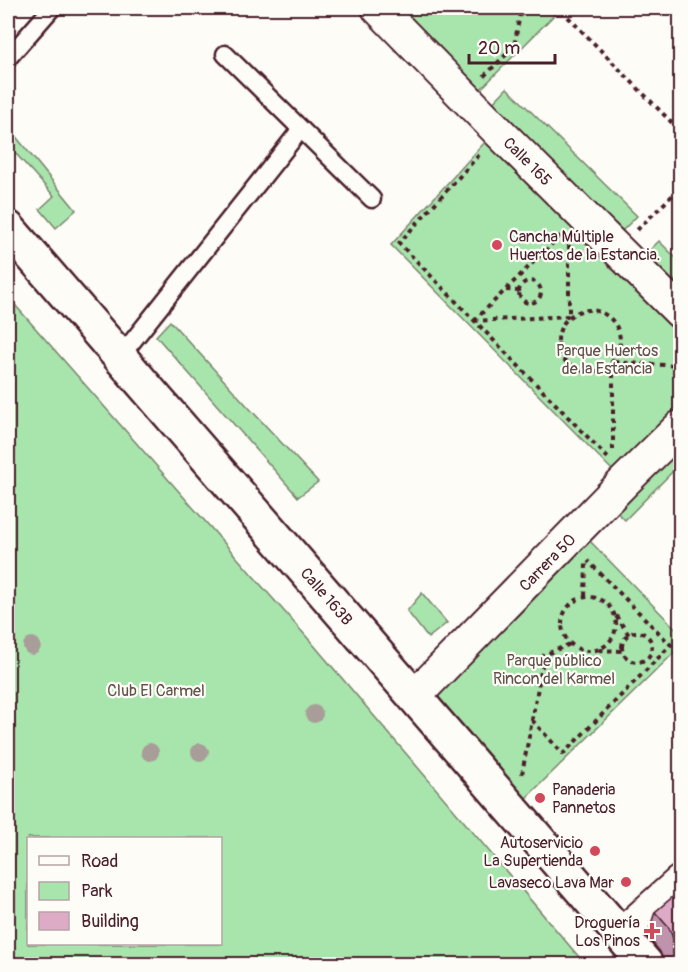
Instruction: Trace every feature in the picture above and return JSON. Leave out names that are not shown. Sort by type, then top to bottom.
[{"type":"street","name":"Calle 165","points":[[378,8],[499,132],[681,312]]},
{"type":"street","name":"Calle 163B","points":[[8,228],[646,964]]},
{"type":"street","name":"Carrera 50","points":[[414,697],[625,481],[681,427]]},
{"type":"street","points":[[621,935],[681,882]]},
{"type":"lane","points":[[8,58],[52,8]]},
{"type":"lane","points":[[225,54],[372,199]]},
{"type":"lane","points":[[120,357],[301,129]]},
{"type":"path","points":[[475,70],[483,78],[514,47],[521,8]]},
{"type":"path","points":[[568,16],[681,131]]},
{"type":"path","points":[[485,148],[399,243],[613,463],[613,362]]},
{"type":"path","points":[[617,249],[681,188]]},
{"type":"path","points":[[474,321],[569,227]]},
{"type":"path","points":[[569,238],[569,316]]},
{"type":"path","points":[[526,269],[527,281]]},
{"type":"path","points":[[527,281],[534,282],[540,287],[541,294],[537,300],[526,303],[519,291],[521,285],[527,281]]},
{"type":"path","points":[[506,290],[519,291]]},
{"type":"path","points":[[588,309],[599,310],[608,315],[620,332],[619,353],[613,362],[595,372],[575,369],[567,363],[558,344],[558,333],[569,316],[588,309]]},
{"type":"path","points":[[474,321],[569,316]]},
{"type":"path","points":[[613,362],[681,366]]},
{"type":"path","points":[[532,720],[564,754],[671,645],[586,558]]},
{"type":"path","points":[[622,651],[578,649],[570,644],[562,628],[562,620],[570,604],[585,596],[604,600],[629,634]]},
{"type":"path","points":[[595,650],[604,647],[615,633],[615,614]]},
{"type":"path","points":[[638,633],[650,641],[651,650],[646,659],[637,662],[628,659],[622,651],[623,642],[629,634],[638,633]]},
{"type":"path","points":[[509,807],[520,786],[544,655],[570,644]]},
{"type":"green space","points":[[396,8],[561,8],[479,91]]},
{"type":"green space","points":[[507,88],[637,216],[617,236],[489,107]]},
{"type":"green space","points":[[8,127],[76,210],[56,228],[40,209],[54,196],[8,145]]},
{"type":"green space","name":"Parque Huertos de la Estancia","points":[[486,141],[680,329],[680,409],[614,472],[391,245]]},
{"type":"green space","points":[[659,241],[680,262],[680,275],[667,288],[639,261]]},
{"type":"green space","name":"Club El Carmel","points":[[8,297],[312,643],[585,964],[8,964]]},
{"type":"green space","points":[[170,321],[318,482],[298,497],[156,336]]},
{"type":"green space","points":[[680,442],[680,464],[625,520],[614,510]]},
{"type":"green space","name":"Parque público Rincon del Karmel","points":[[586,537],[680,633],[680,647],[524,800],[428,692]]},
{"type":"green space","points":[[422,593],[447,623],[428,638],[407,611]]},
{"type":"building","points":[[681,890],[681,946],[655,912]]},
{"type":"place","name":"Cancha Múltiple Huertos de la Estancia.","points":[[497,245]]},
{"type":"place","name":"Panaderia Pannetos","points":[[540,798]]},
{"type":"place","name":"Autoservicio La Supertienda","points":[[595,851]]},
{"type":"place","name":"Lavaseco Lava Mar","points":[[626,882]]},
{"type":"place","name":"Droguería Los Pinos","points":[[652,931]]}]
